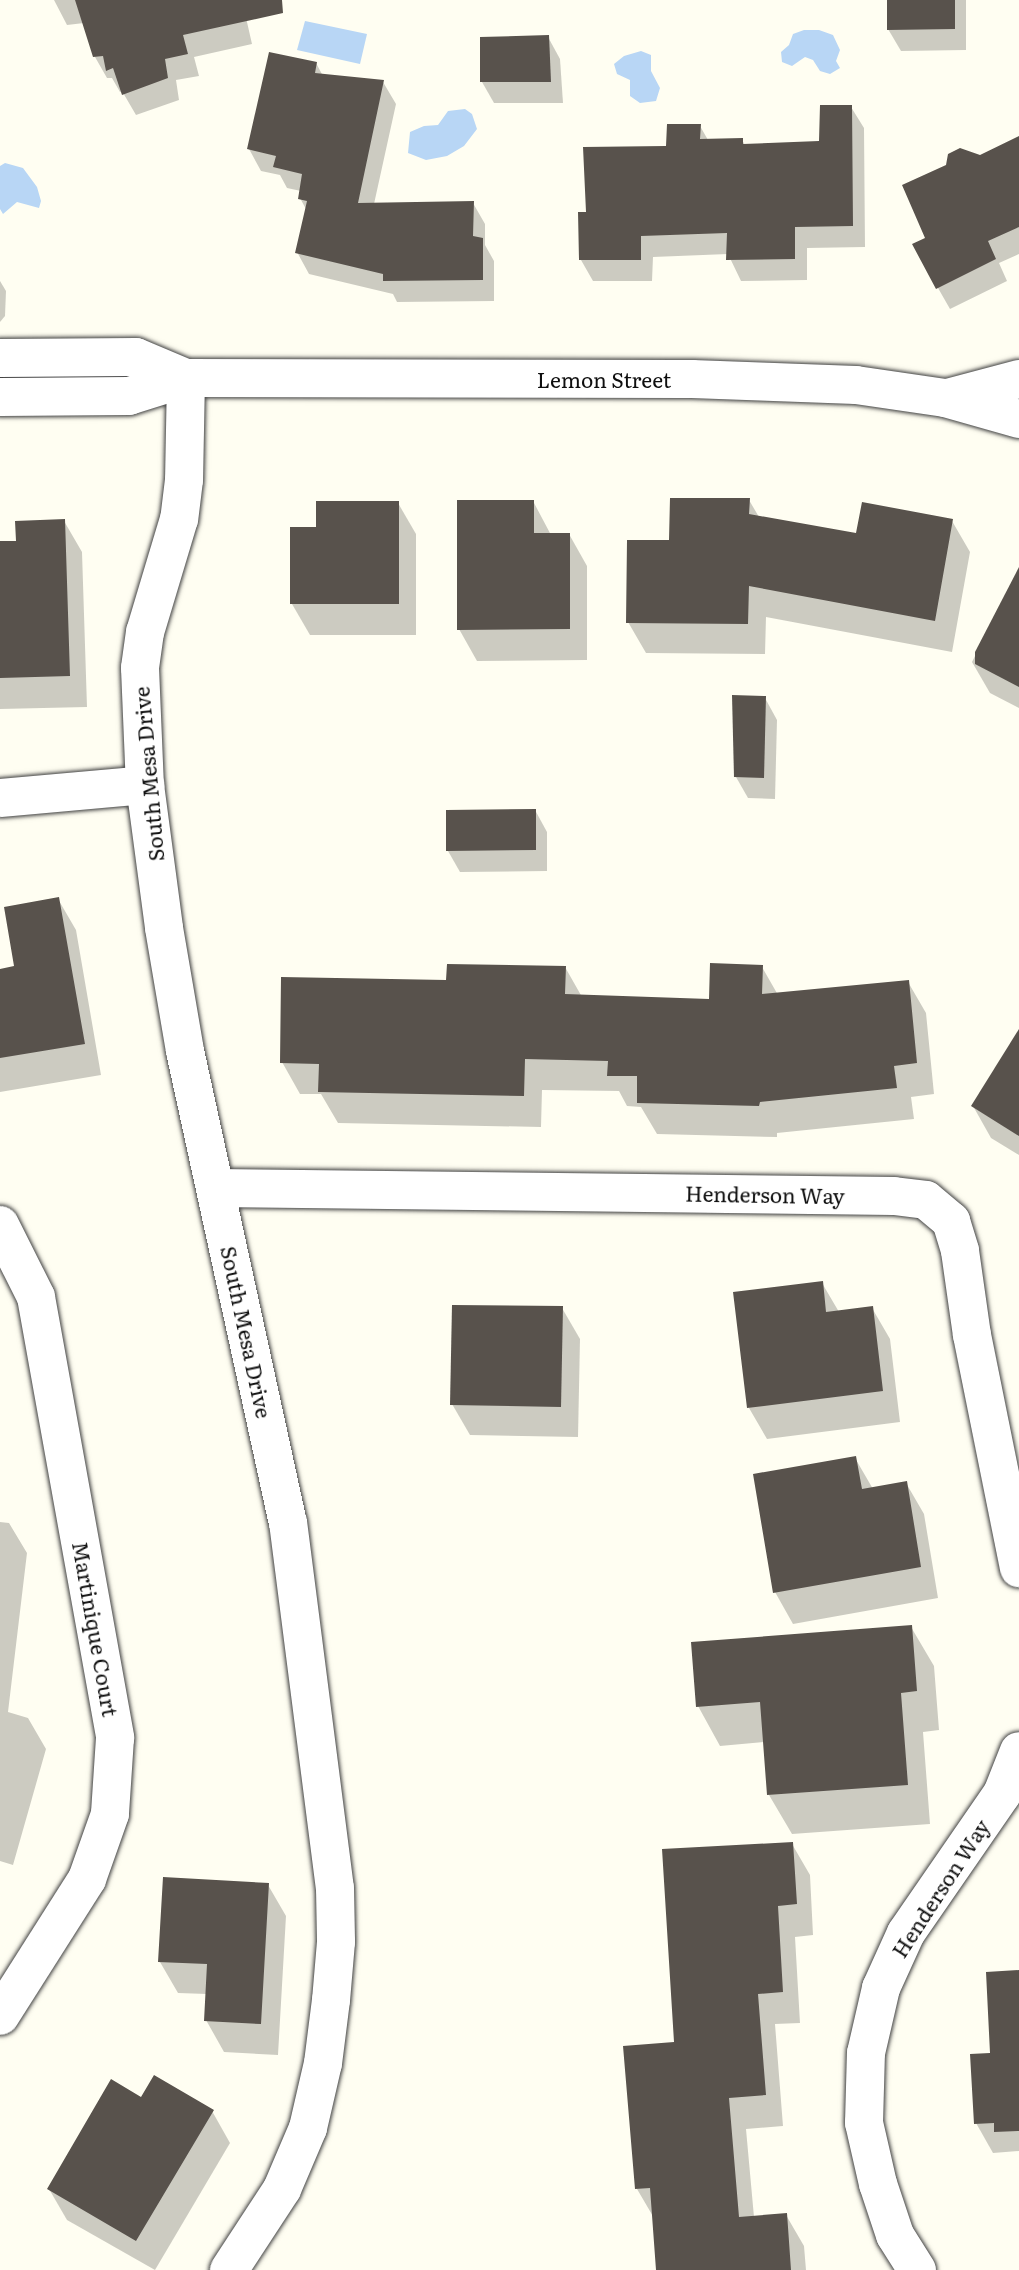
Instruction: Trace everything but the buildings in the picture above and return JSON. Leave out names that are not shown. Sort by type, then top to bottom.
[{"type":"street","name":"Lemon Street","points":[[0,358],[136,357],[186,378]]},
{"type":"street","name":"Lemon Street","points":[[0,397],[129,396],[186,378],[692,379],[856,385],[945,398],[1019,419]]},
{"type":"street","name":"South Mesa Drive","points":[[186,378],[184,480],[179,519],[145,632],[140,668],[145,785],[181,1023],[288,1522],[335,1888],[336,1942],[323,2063],[308,2128],[282,2189],[241,2256],[229,2270]]},
{"type":"street","points":[[945,398],[1019,379]]},
{"type":"street","points":[[0,798],[145,785]]},
{"type":"street","name":"Henderson Way","points":[[216,1188],[894,1196],[926,1200],[951,1221],[960,1251],[972,1335],[1019,1568]]},
{"type":"street","name":"Martinique Court","points":[[0,1225],[36,1297],[115,1738],[110,1814],[87,1879],[0,2016]]},
{"type":"street","name":"Henderson Way","points":[[917,2270],[895,2235],[878,2185],[864,2123],[866,2053],[881,1989],[906,1933],[1002,1794],[1019,1751]]},
{"type":"water","points":[[305,21],[367,34],[360,64],[297,50]]},
{"type":"water","points":[[804,30],[819,30],[833,35],[840,50],[836,61],[840,68],[830,74],[820,71],[813,60],[805,57],[792,66],[782,62],[781,52],[789,45],[793,34]]},
{"type":"water","points":[[641,51],[651,55],[651,71],[660,88],[656,101],[640,103],[630,96],[630,80],[617,74],[614,64],[624,56]]},
{"type":"water","points":[[465,109],[472,114],[477,129],[464,146],[447,156],[426,160],[408,153],[410,132],[424,126],[438,125],[448,111]]},
{"type":"water","points":[[5,163],[23,168],[37,187],[41,201],[39,208],[17,202],[3,214],[0,209],[0,166]]}]
